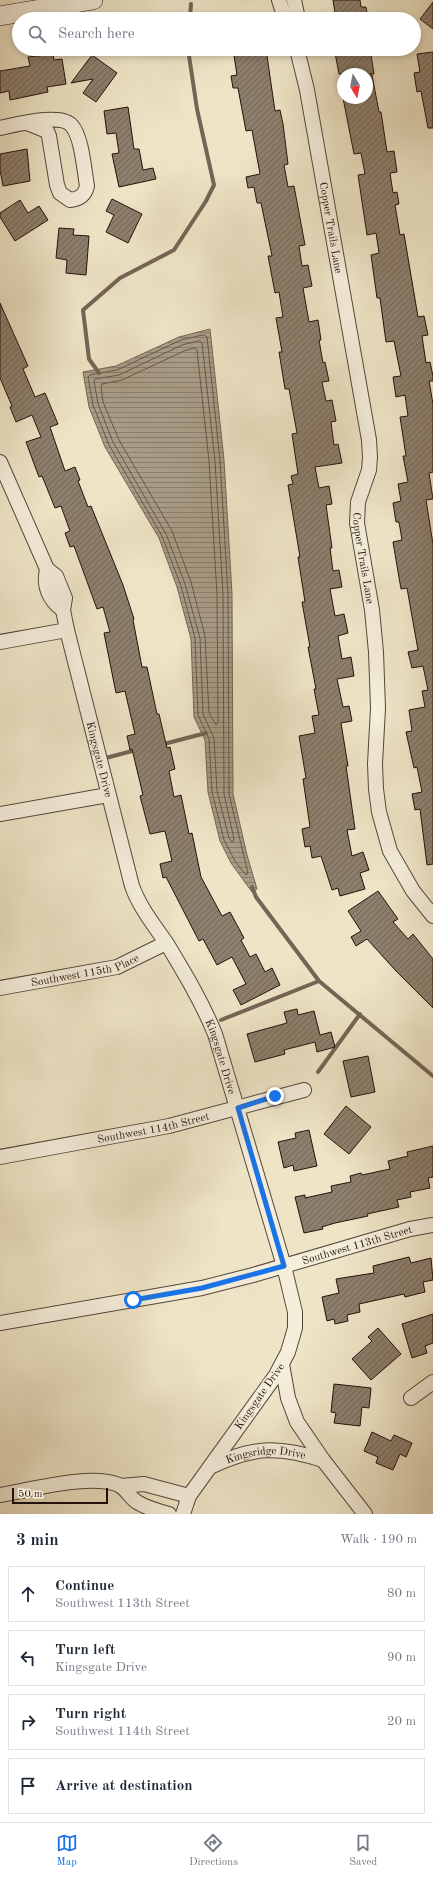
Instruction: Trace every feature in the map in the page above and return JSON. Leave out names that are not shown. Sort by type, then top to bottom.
[{"type":"main road","points":[[22,12],[84,1]]},
{"type":"main road","points":[[0,16],[12,14]]},
{"type":"street","points":[[279,0],[283,12]]},
{"type":"street","points":[[294,0],[297,12]]},
{"type":"street","name":"Copper Trails Lane","points":[[299,56],[307,90],[369,440],[369,470],[358,502],[357,523],[372,610],[376,652],[378,708],[375,764],[380,812],[390,851],[413,891],[433,916]]},
{"type":"street","points":[[0,128],[27,123],[57,120],[64,120],[72,124],[79,143],[87,186],[86,192],[82,196],[70,200],[60,193],[57,185],[47,131],[27,123]]},
{"type":"street","name":"Kingsgate Drive","points":[[0,462],[46,569],[44,580],[53,603],[63,610],[108,795],[132,886],[143,909],[193,986],[205,1009],[223,1060],[284,1266],[295,1312],[295,1328],[282,1364],[188,1496],[183,1514]]},
{"type":"street","points":[[0,642],[67,630]]},
{"type":"street","points":[[0,814],[108,795]]},
{"type":"street","name":"Southwest 115th Place","points":[[0,988],[117,967],[166,943]]},
{"type":"street","name":"Southwest 114th Street","points":[[0,1157],[169,1126],[304,1090]]},
{"type":"street","name":"Southwest 113th Street","points":[[0,1323],[202,1288],[284,1266],[410,1229],[433,1224]]},
{"type":"street","name":"Kingsridge Drive","points":[[282,1364],[285,1388],[291,1410],[297,1422],[322,1460],[365,1514]]},
{"type":"street","points":[[411,1398],[433,1382]]},
{"type":"street","name":"Kingsridge Drive","points":[[209,1467],[234,1456],[258,1450],[290,1451],[322,1460]]},
{"type":"street","points":[[0,1495],[88,1481],[113,1483],[121,1486],[137,1502],[169,1514]]},
{"type":"street","points":[[121,1486],[144,1484],[188,1496]]},
{"type":"water","points":[[210,329],[224,460],[232,594],[233,794],[247,855],[257,889],[252,892],[231,863],[220,841],[208,792],[205,740],[194,717],[191,639],[177,587],[159,538],[105,447],[89,407],[83,372],[116,366],[179,337]]},
{"type":"building","points":[[333,0],[360,0],[361,7],[366,7],[367,12],[335,12]]},
{"type":"building","points":[[433,2],[433,29],[421,20]]},
{"type":"building","points":[[433,52],[433,128],[428,128],[421,91],[417,92],[414,73],[420,72],[417,56],[421,56],[421,54]]},
{"type":"building","points":[[53,56],[54,60],[62,59],[66,84],[47,87],[48,92],[10,100],[9,91],[0,93],[0,71],[30,66],[28,57]]},
{"type":"building","points":[[91,56],[117,73],[96,102],[83,93],[93,79],[71,83]]},
{"type":"building","points":[[234,56],[267,56],[275,111],[280,110],[283,124],[288,164],[284,165],[288,187],[294,186],[305,245],[299,246],[302,266],[308,265],[312,286],[303,288],[309,322],[318,320],[321,340],[319,340],[323,363],[325,362],[329,381],[322,382],[326,401],[332,400],[336,421],[331,422],[334,445],[338,444],[342,463],[315,467],[319,488],[329,486],[332,504],[326,505],[332,548],[330,548],[333,571],[339,570],[342,587],[330,589],[335,616],[344,614],[348,633],[338,636],[342,659],[351,657],[354,676],[337,679],[343,707],[349,706],[352,721],[341,723],[348,766],[346,766],[355,829],[347,830],[352,856],[363,852],[369,870],[360,873],[365,889],[340,896],[338,888],[332,890],[321,856],[312,858],[310,846],[305,847],[302,829],[310,827],[303,779],[306,778],[299,736],[315,733],[312,716],[319,715],[308,647],[310,647],[302,602],[305,602],[298,557],[300,557],[288,485],[293,484],[291,476],[298,474],[292,434],[297,433],[289,389],[285,389],[279,352],[282,352],[276,318],[283,317],[279,292],[275,293],[268,256],[272,256],[261,203],[257,203],[254,187],[248,188],[246,177],[260,174],[252,130],[246,131],[238,88],[233,88],[231,76],[237,75]]},
{"type":"building","points":[[336,56],[371,56],[374,74],[373,68],[338,68]]},
{"type":"building","points":[[373,80],[379,112],[381,112],[387,152],[394,151],[397,172],[390,173],[393,193],[397,192],[399,204],[395,205],[400,235],[404,234],[418,317],[424,316],[428,335],[422,336],[426,363],[430,362],[433,376],[433,381],[429,381],[433,404],[433,472],[429,473],[433,499],[426,500],[433,544],[433,864],[427,865],[420,809],[415,810],[412,794],[422,792],[417,767],[414,768],[406,732],[412,731],[409,710],[425,707],[422,691],[428,690],[423,666],[412,668],[408,652],[418,650],[407,588],[401,589],[393,542],[402,540],[399,522],[396,522],[393,503],[401,501],[398,484],[408,482],[403,456],[406,456],[400,417],[408,416],[405,395],[396,397],[393,377],[401,376],[394,341],[386,342],[380,298],[377,298],[371,255],[379,253],[376,233],[367,235],[358,175],[365,174],[361,153],[354,154],[344,104],[373,104]]},
{"type":"building","points":[[128,107],[134,149],[139,149],[143,170],[153,168],[156,179],[119,187],[112,154],[119,153],[116,133],[107,134],[104,111]]},
{"type":"building","points":[[27,149],[30,181],[3,186],[0,170],[0,154]]},
{"type":"building","points":[[112,199],[142,214],[128,243],[106,232],[114,215],[106,211]]},
{"type":"building","points":[[20,200],[28,213],[39,206],[48,220],[15,241],[0,217],[0,213]]},
{"type":"building","points":[[59,228],[74,229],[73,235],[89,236],[86,275],[66,273],[67,260],[56,258]]},
{"type":"building","points":[[0,303],[28,366],[23,369],[35,397],[45,393],[58,424],[50,427],[65,471],[75,467],[80,480],[78,481],[88,507],[91,506],[123,585],[134,619],[142,667],[147,667],[157,714],[159,714],[167,748],[170,747],[175,769],[169,771],[174,797],[181,795],[189,834],[192,833],[201,877],[222,916],[230,912],[244,938],[241,940],[250,957],[256,954],[265,972],[272,968],[280,985],[241,1005],[233,990],[246,984],[232,957],[217,965],[203,939],[199,941],[166,877],[163,878],[160,864],[172,861],[165,831],[150,834],[140,796],[143,795],[132,749],[130,750],[127,736],[135,734],[125,691],[116,693],[104,633],[110,632],[103,607],[97,609],[74,546],[70,547],[65,533],[70,531],[61,506],[55,508],[42,476],[39,477],[26,442],[41,437],[32,415],[16,422],[10,407],[12,406],[0,378]]},
{"type":"building","points":[[378,891],[398,919],[393,922],[408,939],[413,934],[433,959],[433,1008],[367,939],[356,946],[351,937],[361,931],[348,911]]},
{"type":"building","points":[[297,1009],[298,1015],[314,1011],[320,1035],[331,1032],[335,1047],[317,1052],[315,1042],[284,1050],[285,1054],[255,1062],[247,1034],[287,1023],[284,1012]]},
{"type":"building","points":[[368,1056],[375,1092],[351,1097],[343,1061]]},
{"type":"building","points":[[346,1106],[371,1127],[349,1154],[324,1134]]},
{"type":"building","points":[[309,1130],[317,1166],[294,1171],[293,1165],[284,1168],[278,1142],[296,1138],[295,1133]]},
{"type":"building","points":[[433,1146],[433,1177],[428,1178],[430,1188],[410,1192],[411,1197],[397,1200],[399,1207],[367,1214],[368,1216],[335,1223],[322,1227],[323,1229],[304,1233],[295,1197],[305,1195],[305,1198],[332,1192],[331,1186],[351,1182],[350,1176],[390,1169],[388,1161],[408,1156],[407,1152]]},
{"type":"building","points":[[409,1257],[411,1263],[431,1258],[433,1280],[423,1282],[425,1292],[405,1297],[404,1294],[359,1304],[360,1312],[347,1315],[348,1321],[335,1324],[334,1319],[327,1321],[322,1297],[339,1293],[336,1279],[374,1273],[373,1266]]},
{"type":"building","points":[[433,1314],[433,1343],[425,1346],[427,1353],[412,1358],[402,1324]]},
{"type":"building","points":[[378,1328],[401,1354],[371,1380],[352,1359],[372,1341],[368,1337]]},
{"type":"building","points":[[334,1384],[371,1388],[369,1408],[362,1407],[360,1426],[334,1423],[336,1413],[331,1412]]},
{"type":"building","points":[[372,1432],[391,1441],[394,1435],[412,1443],[406,1457],[400,1454],[393,1470],[376,1463],[378,1457],[364,1451]]},
{"type":"waterway","points":[[190,12],[191,4]]},
{"type":"waterway","points":[[99,373],[89,359],[83,310],[120,278],[174,250],[206,201],[214,185],[197,109],[189,56]]},
{"type":"waterway","points":[[160,745],[206,733]]},
{"type":"waterway","points":[[102,759],[136,750]]},
{"type":"waterway","points":[[252,887],[256,897],[319,981],[433,1076]]},
{"type":"waterway","points":[[221,1020],[319,981]]},
{"type":"waterway","points":[[318,1072],[360,1014]]},
{"type":"route","points":[[133,1300],[202,1288],[284,1266],[238,1108],[275,1096]]}]
